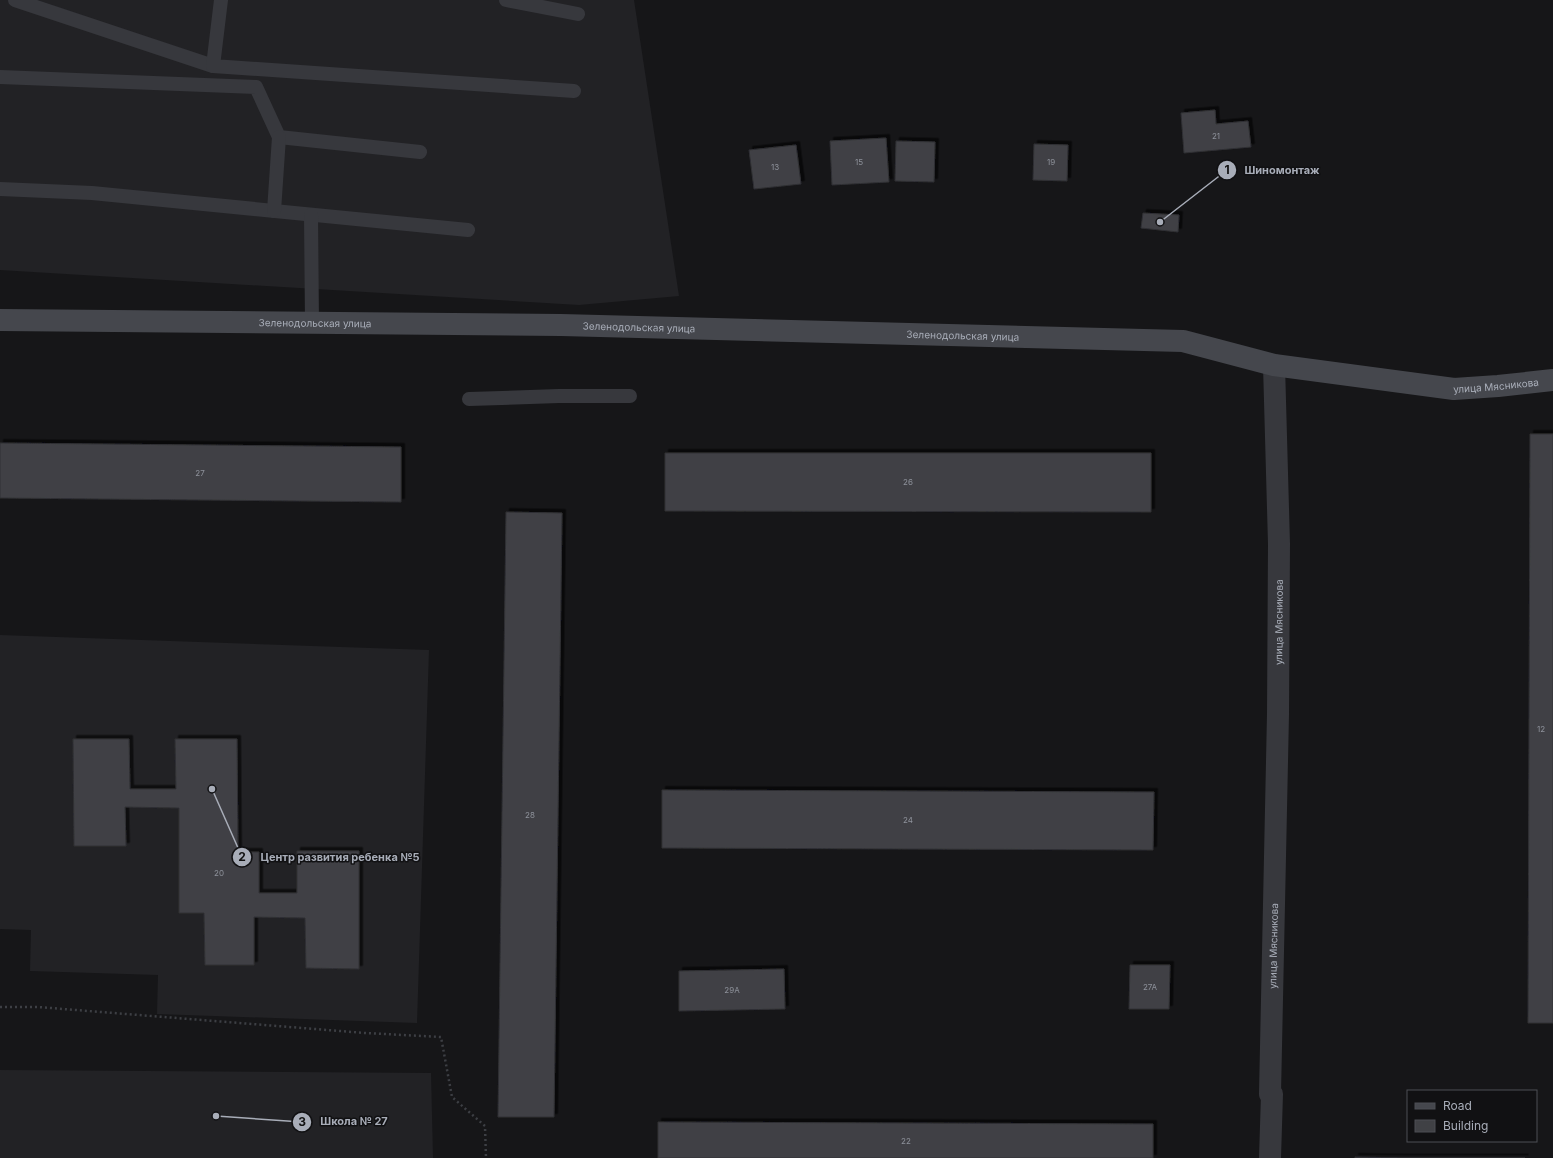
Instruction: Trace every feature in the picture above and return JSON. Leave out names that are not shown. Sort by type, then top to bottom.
[{"type":"street","name":"Зеленодольская улица","points":[[0,320],[312,324],[561,325],[1183,341],[1274,365]]},
{"type":"street","name":"улица Мясникова","points":[[1270,1158],[1278,706],[1278,544],[1274,365],[1454,389],[1553,380]]},
{"type":"lane","points":[[15,0],[213,66],[574,91]]},
{"type":"lane","points":[[213,66],[221,0]]},
{"type":"lane","points":[[506,0],[578,14]]},
{"type":"lane","points":[[0,77],[256,87],[279,137],[274,211]]},
{"type":"lane","points":[[279,137],[420,152]]},
{"type":"lane","points":[[0,189],[92,193],[468,230]]},
{"type":"lane","points":[[311,215],[312,324]]},
{"type":"lane","points":[[469,400],[559,396],[630,396]]},
{"type":"path","points":[[0,1007],[38,1007],[350,1032],[441,1037],[452,1097],[485,1126],[486,1158]]},
{"type":"shaded area","points":[[0,0],[634,0],[679,296],[579,305],[0,270]]},
{"type":"shaded area","points":[[0,635],[429,650],[417,1023],[157,1014],[158,975],[30,971],[31,930],[0,929]]},
{"type":"shaded area","points":[[0,1070],[431,1073],[433,1158],[0,1158]]},
{"type":"building","points":[[1215,110],[1216,124],[1248,121],[1251,147],[1184,153],[1181,113]]},
{"type":"building","points":[[886,138],[889,182],[832,185],[830,141]]},
{"type":"building","points":[[896,141],[935,142],[934,182],[895,181]]},
{"type":"building","points":[[1034,144],[1068,145],[1067,181],[1033,180]]},
{"type":"building","points":[[796,145],[801,184],[754,189],[749,150]]},
{"type":"building","points":[[1143,213],[1179,215],[1178,232],[1141,228]]},
{"type":"building","points":[[1530,434],[1553,434],[1553,1023],[1528,1023]]},
{"type":"building","points":[[0,443],[401,447],[401,502],[0,498]]},
{"type":"building","points":[[665,453],[1151,453],[1151,512],[665,511]]},
{"type":"building","points":[[506,512],[562,513],[554,1117],[498,1117]]},
{"type":"building","points":[[73,739],[129,739],[130,789],[176,789],[175,739],[237,739],[238,852],[259,852],[259,893],[297,893],[297,851],[359,851],[359,969],[306,968],[305,918],[254,917],[254,965],[205,965],[204,913],[179,913],[179,808],[125,807],[126,846],[74,846]]},
{"type":"building","points":[[662,790],[1154,792],[1153,850],[662,848]]},
{"type":"building","points":[[1130,965],[1170,965],[1169,1009],[1129,1009]]},
{"type":"building","points":[[784,969],[785,1009],[679,1011],[679,971]]},
{"type":"building","points":[[658,1122],[1153,1124],[1153,1158],[658,1158]]},
{"type":"building","points":[[1355,1157],[1406,1158],[1355,1158]]},
{"type":"place","name":"Шиномонтаж","points":[[1160,222]]},
{"type":"place","name":"Центр развития ребенка №5","points":[[212,789]]},
{"type":"place","name":"Школа № 27","points":[[216,1116]]}]
